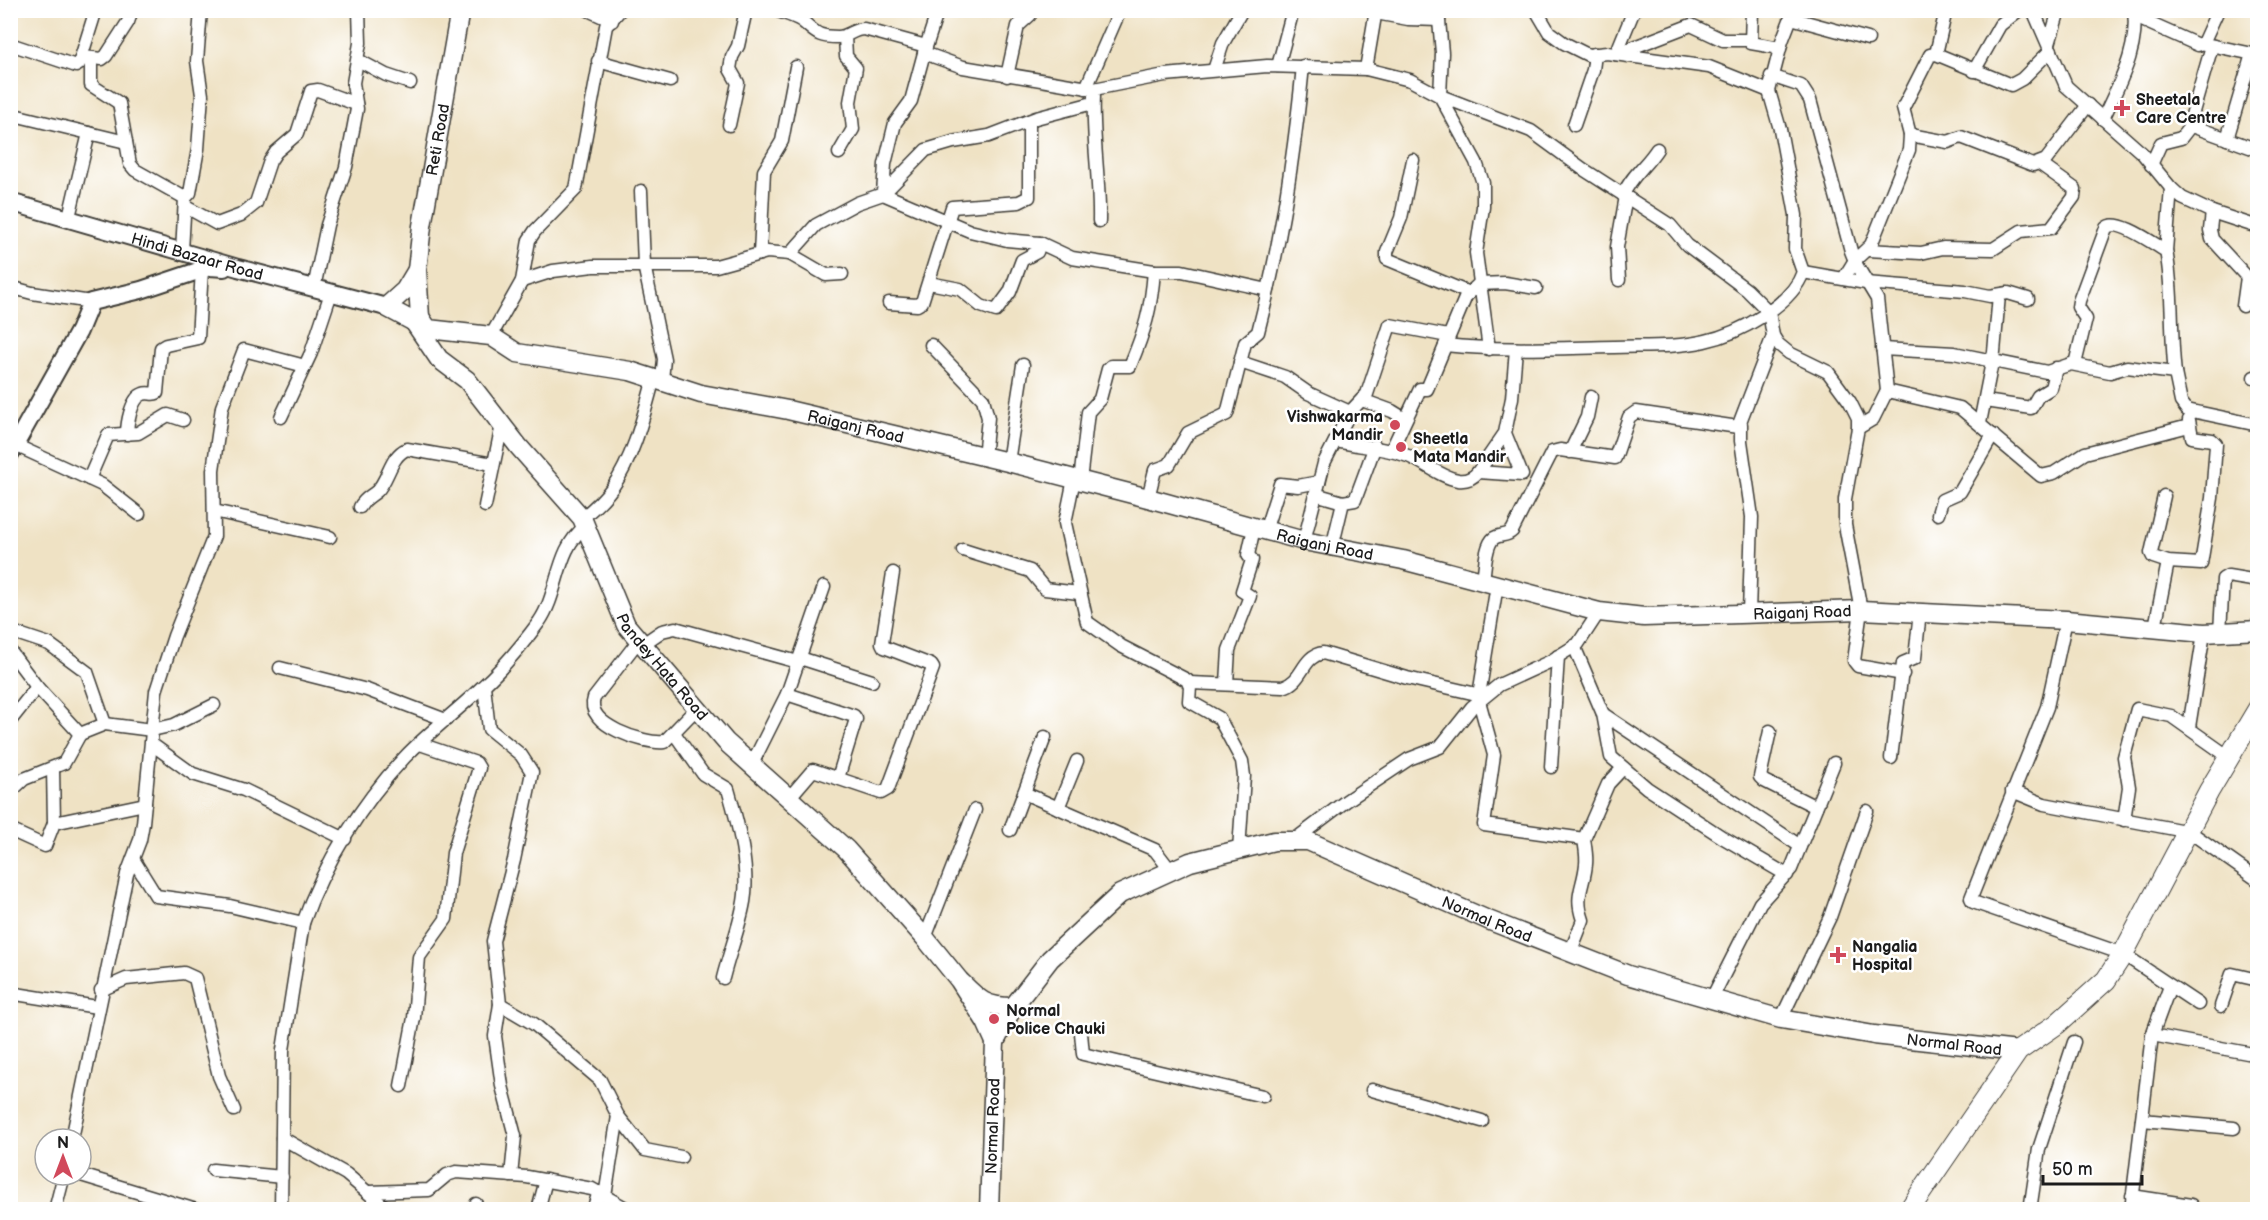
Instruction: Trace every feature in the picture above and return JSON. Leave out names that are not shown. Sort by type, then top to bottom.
[{"type":"main road","name":"Reti Road","points":[[417,319],[417,270],[422,226],[460,10]]},
{"type":"main road","points":[[386,307],[405,290],[417,270]]},
{"type":"main road","name":"Raiganj Road","points":[[386,307],[417,319],[428,329],[491,336],[517,353],[658,379],[701,394],[788,410],[1008,462],[1304,541],[1403,560],[1599,612],[1644,617],[1861,610],[2066,620],[2212,632],[2258,630]]},
{"type":"main road","name":"Pandey Hata Road","points":[[417,319],[439,359],[466,380],[584,522],[626,625],[726,742],[846,849],[959,980]]},
{"type":"main road","points":[[1912,1208],[2018,1051],[2057,1024],[2106,980],[2123,954],[2229,757],[2258,709]]},
{"type":"main road","name":"Normal Road","points":[[989,1209],[995,1042],[1013,1007],[1050,959],[1120,894],[1190,862],[1274,841],[1308,841],[1569,953],[1628,975],[1711,1000],[1780,1019],[1874,1035],[2018,1051]]},
{"type":"main road","points":[[959,980],[980,1001],[996,1007],[1013,1007]]},
{"type":"main road","points":[[959,980],[986,1022],[995,1042]]},
{"type":"street","points":[[10,44],[72,65],[79,64],[86,58],[102,59],[112,50],[132,10]]},
{"type":"street","points":[[182,251],[185,202],[190,193],[198,149],[202,95],[197,53],[201,10]]},
{"type":"street","points":[[314,288],[327,225],[346,167],[356,104],[353,83],[360,43],[359,10]]},
{"type":"street","points":[[588,10],[612,21]]},
{"type":"street","points":[[491,336],[522,281],[529,240],[576,189],[606,26],[620,10]]},
{"type":"street","points":[[729,125],[738,83],[730,69],[746,10]]},
{"type":"street","points":[[775,10],[804,16],[812,32],[818,35],[845,36],[855,29],[864,29],[925,49],[963,67],[1090,88],[1165,75],[1214,70],[1278,66],[1366,69],[1410,80],[1440,96],[1531,131],[1670,225],[1687,245],[1747,290],[1769,312],[1773,336],[1741,424],[1741,441],[1752,517],[1749,613]]},
{"type":"street","points":[[883,194],[885,164],[895,123],[911,101],[938,10]]},
{"type":"street","points":[[1099,221],[1100,189],[1094,155],[1094,103],[1090,88],[1120,10]]},
{"type":"street","points":[[1214,70],[1223,43],[1242,10]]},
{"type":"street","points":[[1278,66],[1293,10]]},
{"type":"street","points":[[1616,54],[1634,10]]},
{"type":"street","points":[[1935,54],[1946,10]]},
{"type":"street","points":[[1974,71],[2000,25],[2019,10]]},
{"type":"street","points":[[2032,10],[2066,86],[2151,165],[2171,188],[2182,198],[2212,212],[2258,227]]},
{"type":"street","points":[[1844,278],[1855,261],[1868,250],[1909,150],[1910,135],[1903,108],[1930,55],[1935,54],[2005,84],[2016,84],[2050,47],[2059,10]]},
{"type":"street","points":[[2151,165],[2161,142],[2181,138],[2189,125],[2218,10]]},
{"type":"street","points":[[1749,11],[1750,40],[1755,45],[1780,48]]},
{"type":"street","points":[[1366,69],[1376,12],[1408,19],[1439,15],[1442,52],[1440,96],[1476,162],[1483,183],[1483,207],[1476,253],[1488,349]]},
{"type":"street","points":[[1541,14],[1549,32],[1564,43],[1588,55],[1616,54],[1709,67],[1769,91]]},
{"type":"street","points":[[1304,541],[1324,464],[1350,412],[1368,394],[1390,325],[1488,349],[1706,341],[1769,312],[1794,290],[1803,272],[1795,249],[1796,216],[1780,129],[1769,91],[1771,76],[1793,14],[1868,39]]},
{"type":"street","points":[[2103,119],[2133,51],[2135,14],[2198,45],[2255,54],[2227,139]]},
{"type":"street","points":[[1007,76],[1018,26],[1029,15]]},
{"type":"street","points":[[94,16],[86,58],[91,85],[119,103],[132,168],[217,224],[241,216],[255,203],[276,152],[297,134],[311,91],[318,90],[356,104]]},
{"type":"street","points":[[1616,54],[1691,25],[1723,40],[1750,40]]},
{"type":"street","points":[[839,153],[853,129],[850,102],[856,68],[846,56],[845,36]]},
{"type":"street","points":[[1574,125],[1593,70],[1595,54]]},
{"type":"street","points":[[357,60],[386,75],[410,83]]},
{"type":"street","points":[[598,62],[670,81]]},
{"type":"street","points":[[1148,498],[1155,470],[1169,465],[1188,433],[1227,414],[1245,343],[1258,332],[1282,236],[1303,66]]},
{"type":"street","points":[[760,254],[764,171],[770,158],[780,148],[796,67]]},
{"type":"street","points":[[1771,76],[1801,86],[1810,100],[1855,261],[1877,299],[1887,391],[1873,419],[1858,429]]},
{"type":"street","points":[[790,254],[816,225],[858,203],[883,194],[926,150],[953,142],[989,136],[1029,121],[1094,103]]},
{"type":"street","points":[[1910,135],[1948,142],[1961,137],[2033,165],[2040,164],[2046,160],[2088,105]]},
{"type":"street","points":[[10,114],[126,142]]},
{"type":"street","points":[[889,303],[917,305],[925,298],[950,209],[956,204],[1019,202],[1029,197],[1029,121]]},
{"type":"street","points":[[2189,125],[2258,150]]},
{"type":"street","points":[[69,217],[89,133]]},
{"type":"street","points":[[1618,280],[1617,247],[1624,196],[1629,180],[1648,163],[1657,149]]},
{"type":"street","points":[[1413,160],[1401,218],[1387,252],[1388,259],[1469,293]]},
{"type":"street","points":[[1868,250],[1921,253],[1943,248],[1993,249],[2021,231],[2051,228],[2074,197],[2075,189],[2040,164]]},
{"type":"street","points":[[2164,496],[2151,553],[2156,560],[2197,565],[2204,560],[2216,444],[2212,440],[2193,437],[2187,410],[2181,402],[2175,373],[2172,283],[2166,251],[2171,188]]},
{"type":"street","points":[[281,1209],[283,1050],[303,923],[310,903],[362,810],[405,757],[484,686],[523,643],[546,612],[568,543],[621,474],[658,379],[664,359],[644,265],[640,191]]},
{"type":"street","points":[[883,194],[970,231],[1007,240],[1041,243],[1072,258],[1154,271],[1182,271],[1268,290]]},
{"type":"street","name":"Hindi Bazaar Road","points":[[10,202],[69,217],[331,294],[386,307]]},
{"type":"street","points":[[2212,212],[2211,239],[2247,277],[2243,306]]},
{"type":"street","points":[[2075,364],[2086,320],[2078,308],[2079,301],[2106,228],[2109,225],[2123,227],[2166,251]]},
{"type":"street","points":[[930,283],[960,289],[981,306],[996,310],[1010,292],[1022,260],[1037,252],[1041,243]]},
{"type":"street","points":[[522,281],[553,271],[644,265],[716,266],[760,254],[790,254],[826,275],[842,274]]},
{"type":"street","points":[[10,287],[32,293],[91,302],[141,290],[202,269],[238,268]]},
{"type":"street","points":[[127,434],[128,418],[139,398],[144,393],[158,393],[163,345],[198,339],[202,269]]},
{"type":"street","points":[[1154,271],[1151,311],[1136,355],[1130,366],[1111,366],[1108,369],[1100,399],[1088,412],[1077,480],[1065,523],[1087,622],[1121,646],[1190,683],[1288,685],[1308,660],[1323,653],[1481,697]]},
{"type":"street","points":[[1803,272],[1866,283],[1999,296],[2008,294],[2028,299]]},
{"type":"street","points":[[1391,451],[1420,389],[1428,389],[1469,293],[1479,284],[1505,284],[1536,288]]},
{"type":"street","points":[[281,417],[305,366],[331,294]]},
{"type":"street","points":[[1980,423],[1993,359],[1999,296]]},
{"type":"street","points":[[91,302],[79,331],[13,449],[89,478],[108,488],[139,514]]},
{"type":"street","points":[[1773,336],[1789,353],[1828,372],[1850,402],[1858,418],[1845,499],[1845,525],[1861,610],[1855,664],[1903,674]]},
{"type":"street","points":[[931,345],[983,399],[988,418],[984,457]]},
{"type":"street","points":[[74,1127],[100,990],[127,873],[140,840],[153,746],[153,706],[174,636],[214,536],[213,470],[222,407],[240,355],[248,349],[305,366]]},
{"type":"street","points":[[1336,441],[1368,448],[1375,446],[1391,451],[1459,480],[1473,478],[1505,433],[1512,398],[1516,349]]},
{"type":"street","points":[[1882,349],[1954,353],[1993,359],[2047,372],[2063,364],[2075,364],[2110,372],[2127,367],[2175,373]]},
{"type":"street","points":[[1240,362],[1286,377],[1308,393],[1350,412]]},
{"type":"street","points":[[1008,462],[1023,365]]},
{"type":"street","points":[[1984,401],[2031,408],[2038,396],[2051,388],[2056,368]]},
{"type":"street","points":[[1887,391],[1960,408],[2035,473],[2048,476],[2085,453],[2189,426]]},
{"type":"street","points":[[1570,452],[1587,417],[1591,398]]},
{"type":"street","points":[[1362,400],[1392,411],[1405,419]]},
{"type":"street","points":[[2187,410],[2258,425]]},
{"type":"street","points":[[1584,839],[1484,825],[1494,755],[1481,697],[1490,582],[1490,544],[1497,536],[1509,535],[1512,531],[1552,452],[1615,458],[1629,417],[1636,412],[1732,427],[1741,424]]},
{"type":"street","points":[[89,478],[105,438],[111,434],[144,431],[168,415],[183,420]]},
{"type":"street","points":[[485,506],[502,425]]},
{"type":"street","points":[[1505,433],[1522,476]]},
{"type":"street","points":[[1938,514],[1942,500],[1960,492],[1993,435]]},
{"type":"street","points":[[1227,683],[1229,650],[1250,596],[1242,591],[1252,560],[1248,555],[1280,484],[1317,488],[1342,502],[1354,500],[1375,446]]},
{"type":"street","points":[[360,507],[363,501],[378,490],[390,467],[407,449],[494,464]]},
{"type":"street","points":[[1479,472],[1522,476],[1537,480]]},
{"type":"street","points":[[1332,548],[1342,502]]},
{"type":"street","points":[[214,511],[330,537]]},
{"type":"street","points":[[963,550],[1030,571],[1045,589],[1079,593]]},
{"type":"street","points":[[2155,627],[2168,562]]},
{"type":"street","points":[[789,798],[813,770],[881,793],[888,789],[933,671],[931,665],[884,647],[882,643],[893,573]]},
{"type":"street","points":[[2188,727],[2223,579],[2228,576],[2258,581]]},
{"type":"street","points":[[752,765],[788,694],[824,587]]},
{"type":"street","points":[[1292,841],[1409,759],[1440,747],[1481,697],[1574,646],[1599,612]]},
{"type":"street","points":[[1891,758],[1904,661],[1915,658],[1920,612]]},
{"type":"street","points":[[2066,620],[2047,707],[1972,893],[1973,902],[2123,954],[2198,1004]]},
{"type":"street","points":[[697,708],[668,740],[659,743],[634,737],[605,725],[593,706],[594,698],[641,642],[662,631],[675,628],[872,681]]},
{"type":"street","points":[[10,631],[49,644],[87,672],[105,724]]},
{"type":"street","points":[[1574,646],[1603,714],[1609,751],[1623,768],[1647,788],[1712,831],[1787,875]]},
{"type":"street","points":[[10,651],[37,687],[80,734]]},
{"type":"street","points":[[1551,767],[1558,656]]},
{"type":"street","points":[[280,668],[376,692],[446,720]]},
{"type":"street","points":[[1190,683],[1189,701],[1219,718],[1242,761],[1245,776],[1239,850]]},
{"type":"street","points":[[484,686],[489,729],[521,755],[532,772],[514,860],[493,941],[500,1004],[495,1036],[502,1086],[515,1136],[511,1176]]},
{"type":"street","points":[[10,721],[37,687]]},
{"type":"street","points":[[788,694],[854,716],[856,719],[838,778]]},
{"type":"street","points":[[10,792],[24,779],[64,763],[80,734],[105,724],[152,730],[180,724],[214,705]]},
{"type":"street","points":[[2124,820],[2129,788],[2124,757],[2135,712],[2141,708],[2172,716],[2229,757]]},
{"type":"street","points":[[1603,714],[1800,846]]},
{"type":"street","points":[[1770,731],[1760,777],[1816,807]]},
{"type":"street","points":[[674,733],[703,774],[728,789],[736,817],[743,856],[744,905],[723,978]]},
{"type":"street","points":[[1010,831],[1045,737]]},
{"type":"street","points":[[401,1086],[414,1018],[420,957],[446,918],[453,853],[479,768],[476,763],[420,744]]},
{"type":"street","points":[[153,746],[193,774],[252,793],[345,839]]},
{"type":"street","points":[[1058,808],[1077,761]]},
{"type":"street","points":[[1711,1000],[1760,903],[1787,875],[1833,763]]},
{"type":"street","points":[[10,830],[45,846],[54,824],[53,768]]},
{"type":"street","points":[[1569,953],[1583,920],[1578,908],[1578,893],[1586,863],[1584,839],[1608,784],[1623,768]]},
{"type":"street","points":[[2012,791],[2044,804],[2190,832],[2258,880]]},
{"type":"street","points":[[1024,793],[1155,850],[1171,871]]},
{"type":"street","points":[[54,824],[145,804]]},
{"type":"street","points":[[925,938],[975,810]]},
{"type":"street","points":[[1780,1019],[1830,917],[1867,811]]},
{"type":"street","points":[[133,859],[156,896],[230,906],[303,923]]},
{"type":"street","points":[[100,990],[126,979],[184,973],[195,978],[219,1076],[234,1110]]},
{"type":"street","points":[[2221,1006],[2232,974],[2258,980]]},
{"type":"street","points":[[2131,1209],[2152,1035],[2170,986]]},
{"type":"street","points":[[10,993],[97,1007]]},
{"type":"street","points":[[500,1004],[534,1024],[600,1080],[618,1116],[645,1150],[681,1157]]},
{"type":"street","points":[[1080,1034],[1083,1054],[1263,1096]]},
{"type":"street","points":[[2152,1035],[2258,1055]]},
{"type":"street","points":[[2030,1209],[2040,1149],[2074,1042]]},
{"type":"street","points":[[1372,1090],[1482,1121]]},
{"type":"street","points":[[593,1209],[602,1194],[618,1116]]},
{"type":"street","points":[[2142,1120],[2234,1128]]},
{"type":"street","points":[[282,1138],[338,1169],[388,1209]]},
{"type":"street","points":[[213,1170],[282,1177]]},
{"type":"street","points":[[369,1192],[429,1190],[447,1175],[456,1172],[546,1180],[602,1194],[629,1209]]},
{"type":"street","points":[[93,1179],[196,1209]]},
{"type":"street","points":[[538,1209],[546,1180]]},
{"type":"street","points":[[55,1209],[61,1187]]},
{"type":"street","points":[[2132,1196],[2191,1205],[2195,1209]]},
{"type":"place","name":"Sheetala Care Centre","points":[[2122,108]]},
{"type":"place","name":"Vishwakarma Mandir","points":[[1395,425]]},
{"type":"place","name":"Sheetla Mata Mandir","points":[[1401,447]]},
{"type":"place","name":"Nangalia Hospital","points":[[1838,955]]},
{"type":"place","name":"Normal Police Chauki","points":[[994,1019]]}]
